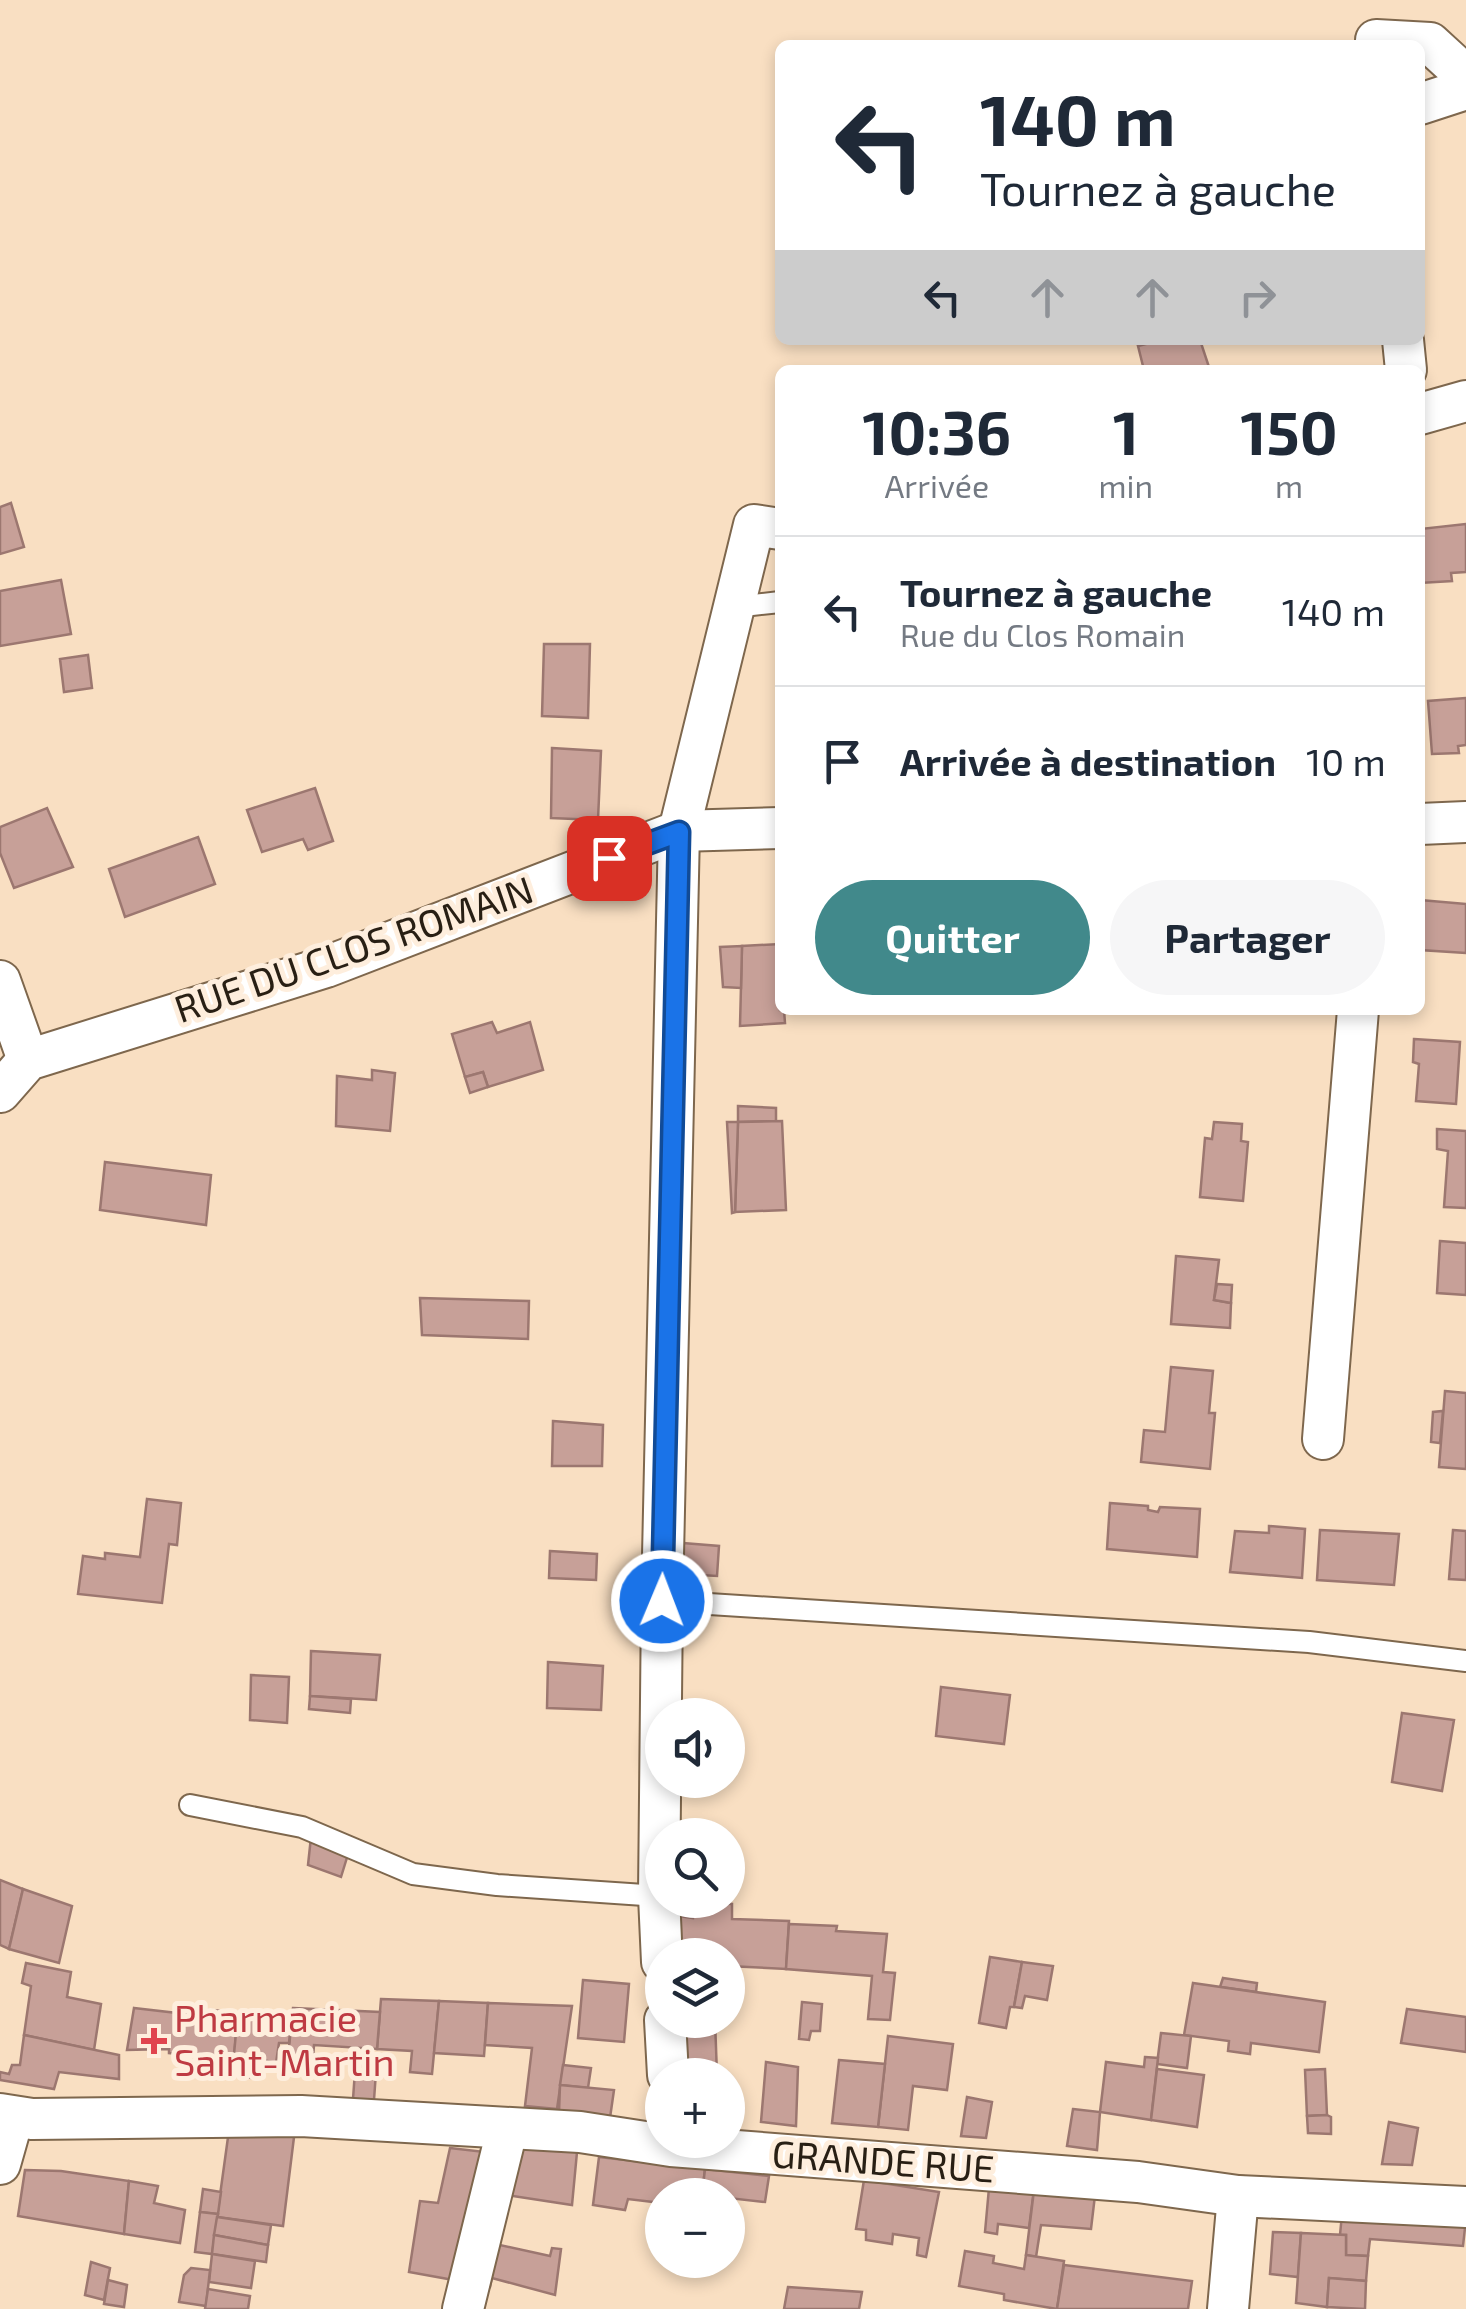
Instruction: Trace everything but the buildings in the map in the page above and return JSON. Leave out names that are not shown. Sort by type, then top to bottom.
[{"type":"street","points":[[1425,43],[1466,76]]},
{"type":"street","points":[[1425,102],[1466,89]]},
{"type":"street","points":[[1425,412],[1466,400]]},
{"type":"street","points":[[661,1818],[679,832],[734,607],[767,527]]},
{"type":"street","points":[[1425,824],[1466,822]]},
{"type":"street","name":"RUE DU CLOS ROMAIN","points":[[28,1060],[326,967],[679,832],[775,828]]},
{"type":"street","points":[[0,981],[28,1060],[0,1092]]},
{"type":"street","points":[[1323,1439],[1358,1015]]},
{"type":"street","points":[[0,2164],[6,2116]]},
{"type":"street","name":"GRANDE RUE","points":[[6,2116],[302,2116],[580,2132],[645,2140]]},
{"type":"street","points":[[463,2309],[507,2130]]},
{"type":"street","name":"GRANDE RUE","points":[[745,2149],[1138,2182],[1238,2196],[1466,2207]]},
{"type":"street","points":[[1228,2309],[1238,2196]]},
{"type":"lane","points":[[734,607],[775,603]]},
{"type":"lane","points":[[662,1601],[1309,1642],[1466,1660]]},
{"type":"lane","points":[[190,1805],[302,1828],[413,1874],[497,1885],[645,1895]]},
{"type":"place","name":"Pharmacie Saint-Martin","points":[[154,2041]]},
{"type":"route","points":[[609,858],[679,832],[662,1601]]}]
